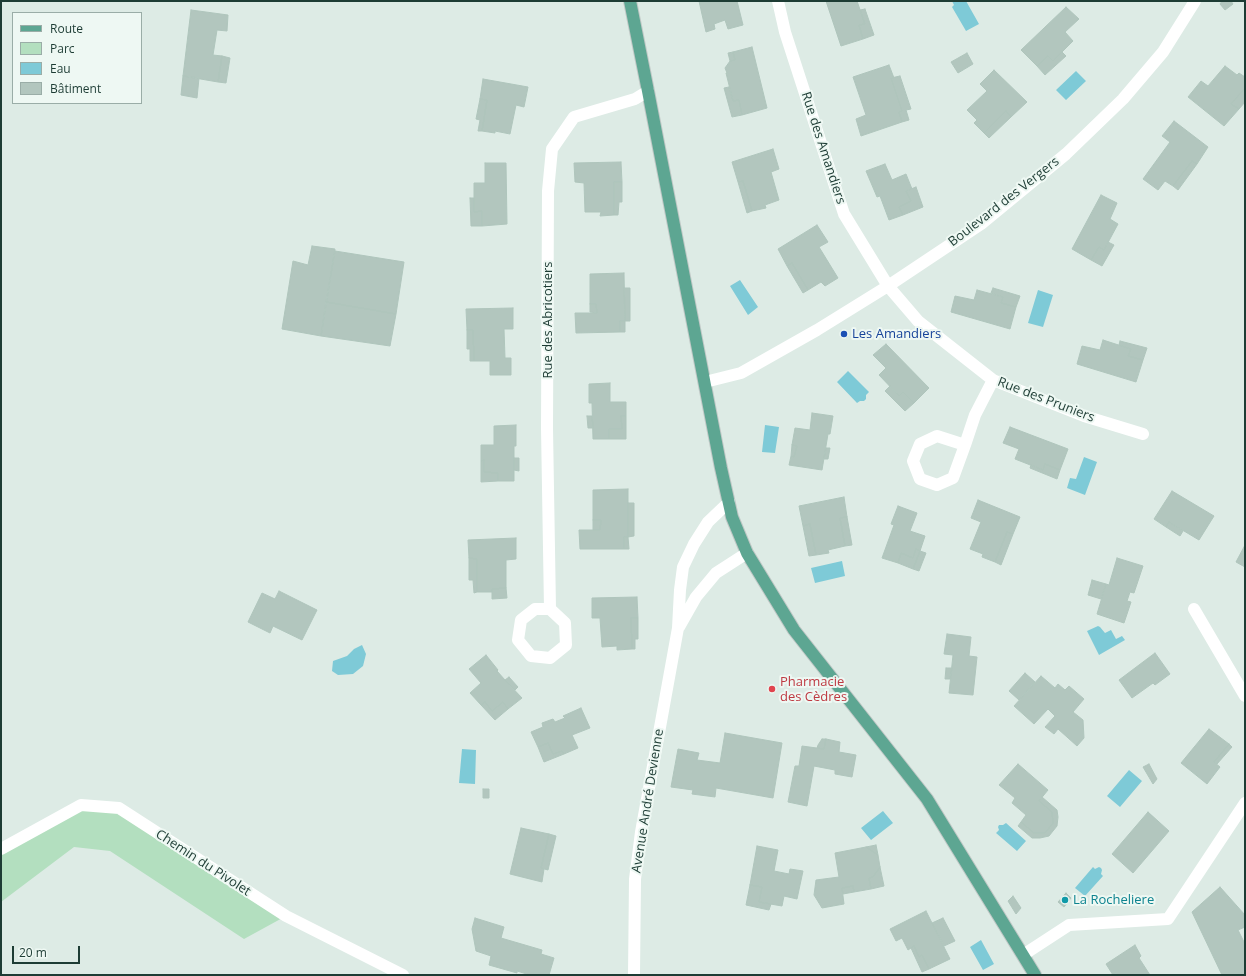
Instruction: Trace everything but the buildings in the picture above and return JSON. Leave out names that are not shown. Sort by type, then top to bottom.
[{"type":"main road","points":[[630,1],[721,468],[732,517],[747,553],[794,630],[927,799],[1035,975]]},
{"type":"street","name":"Rue des Amandiers","points":[[778,1],[785,32],[844,214],[888,286]]},
{"type":"street","name":"Boulevard des Vergers","points":[[705,382],[741,373],[817,330],[888,286],[981,224],[1066,154],[1123,99],[1163,52],[1195,1]]},
{"type":"street","name":"Rue des Abricotiers","points":[[550,609],[547,420],[548,191],[552,149],[574,117],[635,99],[648,91]]},
{"type":"street","name":"Rue des Pruniers","points":[[888,286],[918,321],[993,380],[1084,416],[1143,434]]},
{"type":"street","points":[[965,445],[937,436],[920,444],[913,462],[920,479],[938,485],[953,478],[965,445],[975,415],[993,380]]},
{"type":"street","name":"Avenue André Devienne","points":[[634,975],[635,879],[641,832],[678,628],[683,567],[694,544],[708,522],[729,502]]},
{"type":"street","name":"Avenue André Devienne","points":[[678,628],[696,597],[716,573],[747,553]]},
{"type":"street","points":[[535,609],[550,609],[566,623],[566,645],[550,658],[531,656],[518,640],[521,620],[535,609]]},
{"type":"street","points":[[1194,609],[1245,696]]},
{"type":"street","points":[[1023,954],[1069,925],[1168,919],[1245,803]]},
{"type":"street","name":"Chemin du Pivolet","points":[[1,849],[81,805],[119,808],[286,916],[403,975]]},
{"type":"green space","points":[[81,805],[119,808],[286,916],[244,939],[110,851],[74,847],[1,902],[1,851]]},
{"type":"water","points":[[952,1],[966,1],[979,24],[966,31],[952,7],[954,5]]},
{"type":"water","points":[[1076,71],[1086,81],[1066,100],[1056,90]]},
{"type":"water","points":[[740,280],[758,307],[748,315],[730,286]]},
{"type":"water","points":[[1038,290],[1053,295],[1043,327],[1028,323]]},
{"type":"water","points":[[848,371],[869,392],[864,401],[857,403],[837,382]]},
{"type":"water","points":[[765,425],[779,427],[775,453],[762,452]]},
{"type":"water","points":[[1084,457],[1097,462],[1085,495],[1067,488],[1070,478],[1076,479]]},
{"type":"water","points":[[842,561],[845,576],[815,583],[811,568]]},
{"type":"water","points":[[1098,626],[1105,633],[1111,630],[1116,639],[1122,636],[1125,640],[1099,655],[1087,631]]},
{"type":"water","points":[[362,645],[366,654],[363,666],[353,674],[338,675],[332,671],[333,661],[347,656],[354,649]]},
{"type":"water","points":[[462,749],[476,750],[475,784],[459,783]]},
{"type":"water","points":[[1129,770],[1142,781],[1120,807],[1107,796]]},
{"type":"water","points":[[883,811],[893,823],[871,840],[861,828]]},
{"type":"water","points":[[1006,823],[1026,841],[1017,851],[996,833],[999,830],[999,825]]},
{"type":"water","points":[[1093,867],[1095,869],[1099,867],[1101,868],[1101,874],[1103,876],[1085,896],[1075,888]]},
{"type":"water","points":[[981,940],[994,964],[983,970],[970,947]]},
{"type":"place","name":"Les Amandiers","points":[[844,334]]},
{"type":"place","name":"Pharmacie des Cèdres","points":[[772,689]]},
{"type":"place","name":"La Rocheliere","points":[[1065,900]]}]
